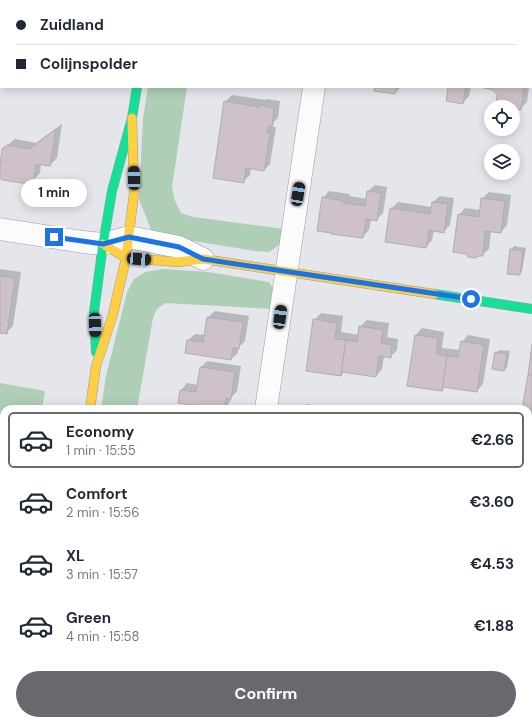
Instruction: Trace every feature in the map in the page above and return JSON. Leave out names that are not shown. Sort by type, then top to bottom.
[{"type":"street","points":[[91,405],[96,366],[94,312],[103,244],[112,191],[132,118],[137,88]]},
{"type":"street","points":[[267,405],[314,88]]},
{"type":"street","points":[[96,366],[113,314],[126,258],[134,193],[132,118]]},
{"type":"street","points":[[0,228],[103,244],[129,237],[179,247],[203,259]]},
{"type":"street","points":[[103,244],[126,258],[178,262],[203,259],[532,309]]},
{"type":"green space","points":[[148,88],[187,88],[172,187],[175,201],[181,213],[193,217],[284,229],[282,243],[269,252],[255,251],[163,236],[151,230],[139,199],[143,118]]},
{"type":"green space","points":[[163,269],[208,272],[269,282],[275,291],[272,309],[165,303],[157,309],[153,318],[138,405],[102,405],[106,376],[127,292],[134,279],[145,272]]},
{"type":"green space","points":[[0,383],[45,391],[43,405],[0,405]]},
{"type":"building","points":[[375,88],[397,88],[395,94],[374,91]]},
{"type":"building","points":[[448,88],[466,88],[463,104],[446,101]]},
{"type":"building","points":[[484,88],[524,88],[521,110],[520,100],[497,100],[497,95],[493,90]]},
{"type":"building","points":[[224,101],[274,108],[272,126],[268,126],[267,133],[271,134],[264,171],[246,168],[244,183],[213,178]]},
{"type":"building","points":[[56,129],[50,166],[36,164],[34,181],[29,184],[2,180],[0,178],[2,149],[7,145],[29,149]]},
{"type":"building","points":[[367,191],[381,193],[377,221],[366,219],[363,238],[317,231],[322,197],[344,201],[343,203],[365,206]]},
{"type":"building","points":[[481,198],[505,201],[501,233],[485,231],[483,256],[478,256],[476,258],[468,257],[466,254],[453,252],[458,214],[479,217]]},
{"type":"building","points":[[432,202],[448,204],[444,233],[429,230],[426,248],[385,242],[390,208],[430,214]]},
{"type":"building","points":[[510,249],[523,251],[520,275],[507,274]]},
{"type":"building","points":[[0,276],[15,278],[7,334],[0,333]]},
{"type":"building","points":[[207,317],[243,322],[239,349],[233,348],[231,360],[185,353],[187,340],[203,342]]},
{"type":"building","points":[[313,319],[337,323],[335,339],[346,340],[341,376],[306,371]]},
{"type":"building","points":[[359,326],[383,330],[381,343],[392,345],[391,358],[379,356],[376,377],[342,372],[341,376],[346,340],[357,342]]},
{"type":"building","points":[[415,335],[438,338],[436,354],[447,356],[442,391],[407,386]]},
{"type":"building","points":[[461,341],[484,345],[477,392],[443,387],[442,391],[447,356],[458,357]]},
{"type":"building","points":[[532,344],[532,375],[528,375]]},
{"type":"building","points":[[495,352],[507,354],[504,371],[492,369]]},
{"type":"building","points":[[200,367],[235,372],[231,399],[226,398],[225,405],[191,405],[178,403],[180,390],[196,392]]},
{"type":"building","points":[[528,375],[532,375],[532,405],[523,405]]},
{"type":"traffic: fast","points":[[96,352],[94,312],[103,244],[112,191],[132,118],[137,88]]},
{"type":"traffic: fast","points":[[434,294],[532,309]]},
{"type":"traffic: slow","points":[[91,405],[96,366],[113,314],[126,258],[134,193],[132,118]]},
{"type":"traffic: slow","points":[[103,244],[126,258],[178,262],[203,259],[434,294]]},
{"type":"route","points":[[54,237],[103,244],[129,237],[179,247],[203,259],[471,299]]}]
